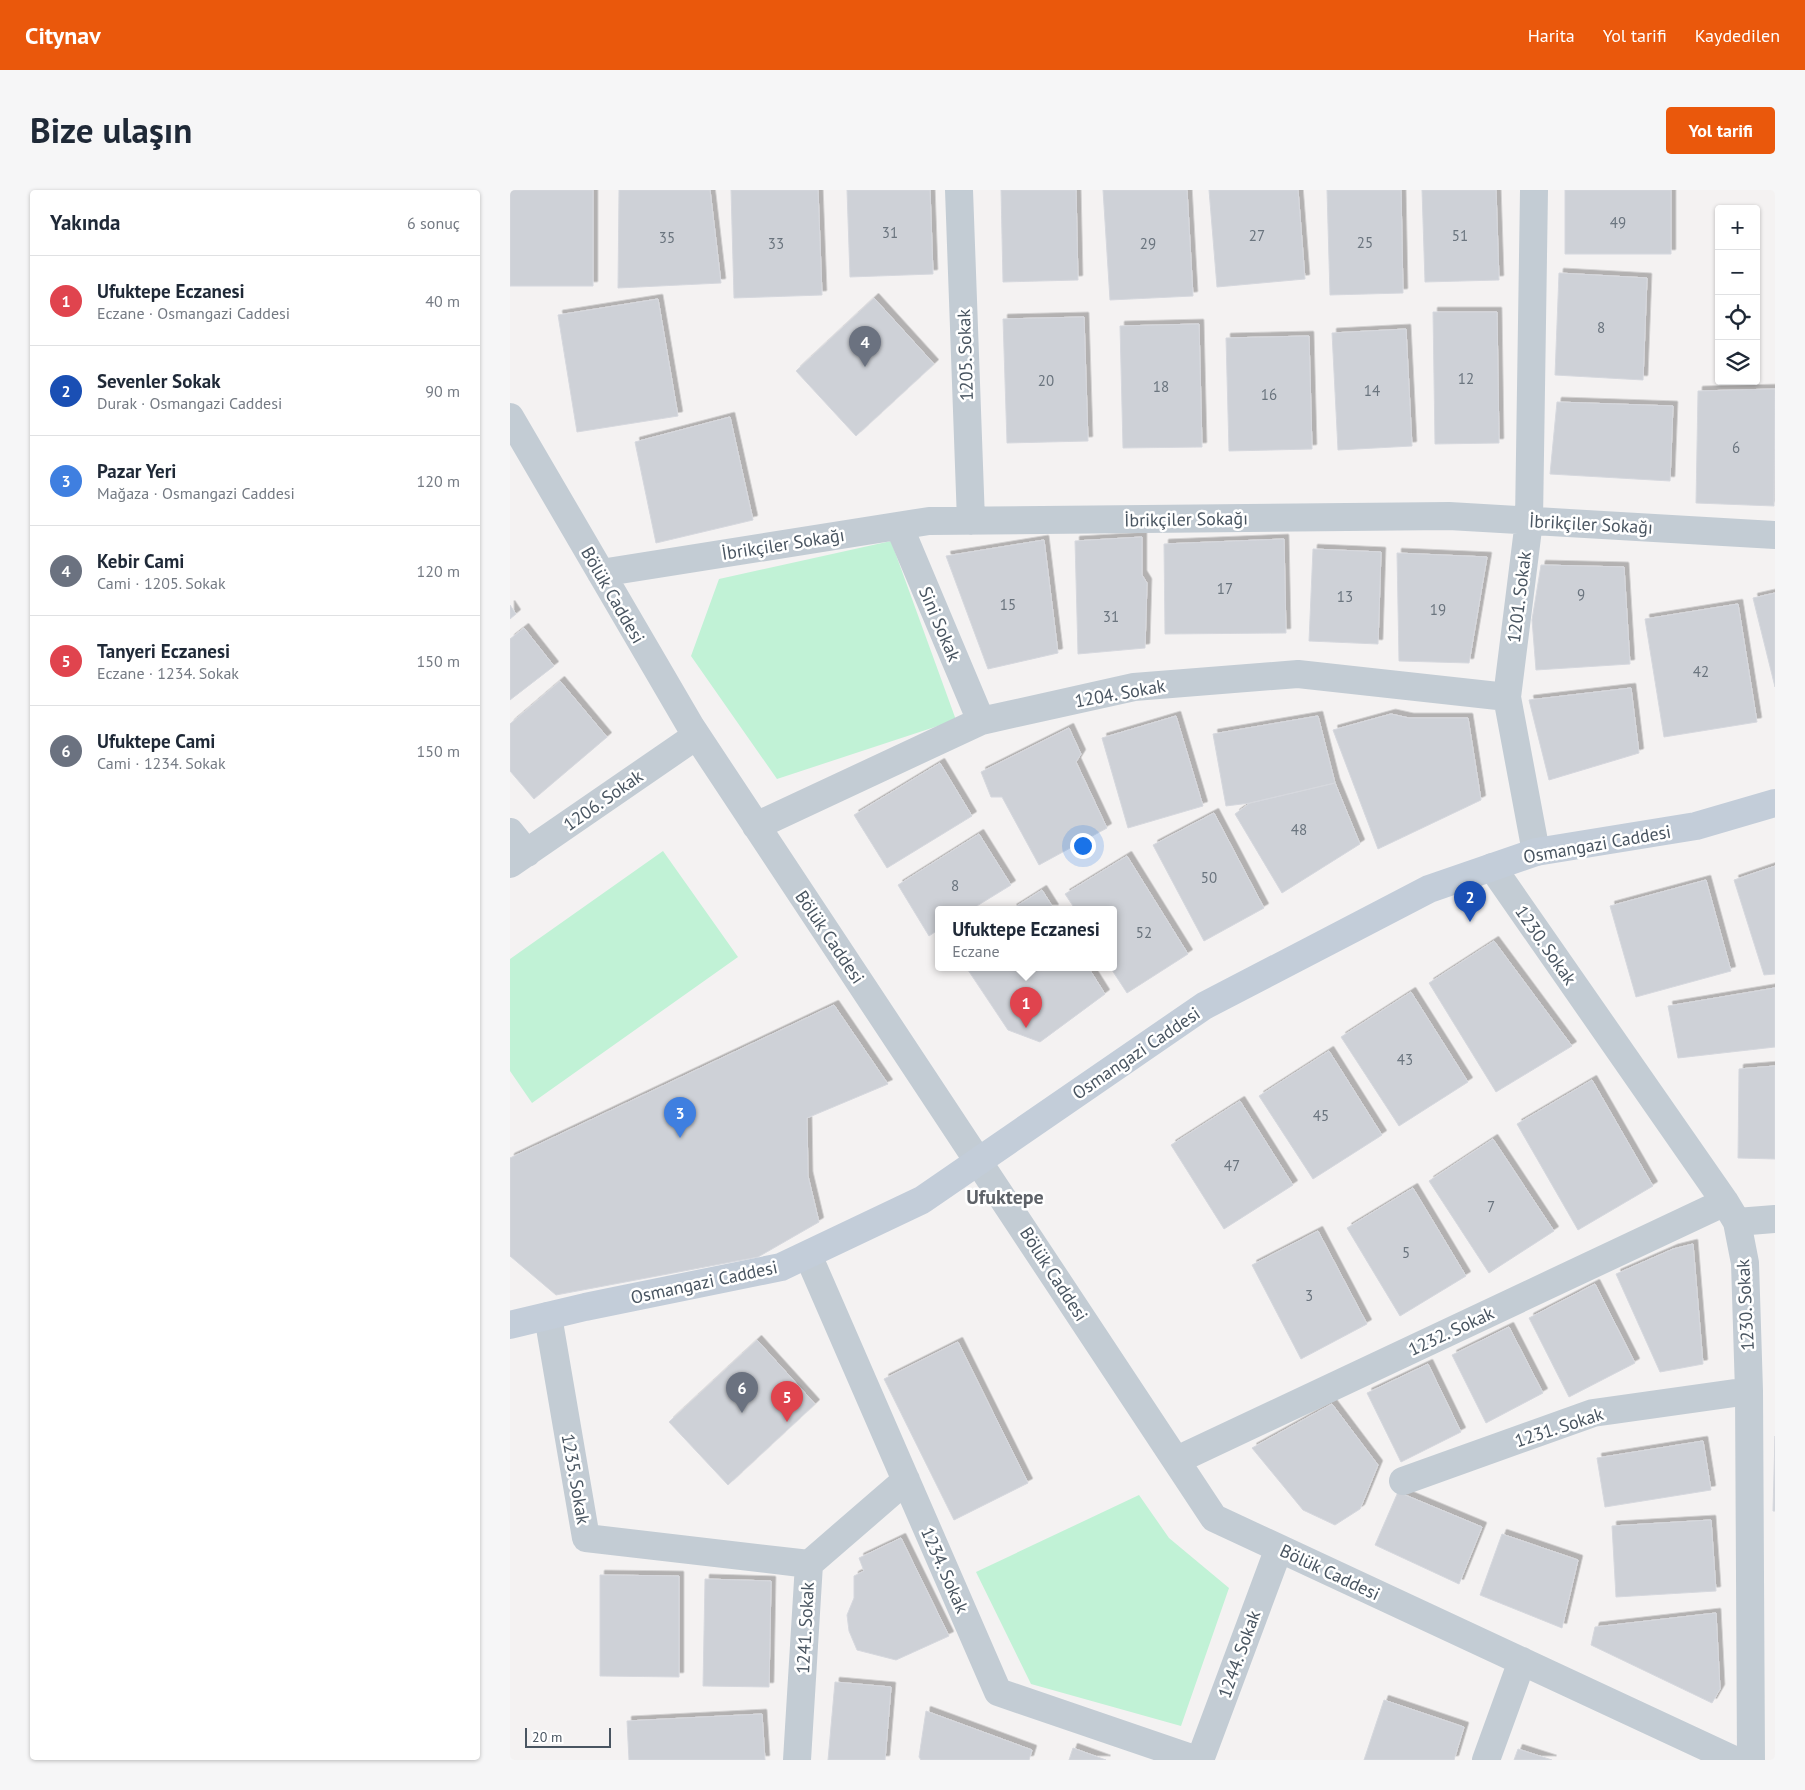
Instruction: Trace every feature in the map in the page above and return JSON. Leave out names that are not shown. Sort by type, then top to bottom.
[{"type":"main road","name":"Osmangazi Caddesi","points":[[510,1324],[781,1267],[808,1255],[922,1200],[1204,1006],[1429,889],[1536,852],[1696,826],[1775,803]]},
{"type":"street","name":"1205. Sokak","points":[[959,190],[971,521]]},
{"type":"street","name":"1201. Sokak","points":[[1534,190],[1528,521],[1507,697],[1536,852]]},
{"type":"street","name":"Bölük Caddesi","points":[[510,417],[696,736],[1214,1518],[1734,1760]]},
{"type":"street","name":"İbrikçiler Sokağı","points":[[601,573],[929,521],[1439,516],[1775,535]]},
{"type":"street","name":"Sini Sokak","points":[[899,526],[981,721]]},
{"type":"street","name":"1204. Sokak","points":[[756,826],[981,721],[1134,687],[1298,674],[1507,697]]},
{"type":"street","name":"1206. Sokak","points":[[518,858],[696,736]]},
{"type":"street","points":[[510,832],[518,858]]},
{"type":"street","name":"1230. Sokak","points":[[1492,867],[1731,1212],[1746,1263],[1749,1391],[1751,1760]]},
{"type":"street","points":[[1731,1212],[1775,1219]]},
{"type":"street","name":"1232. Sokak","points":[[1177,1460],[1731,1212]]},
{"type":"street","name":"1234. Sokak","points":[[808,1255],[998,1692],[1199,1760]]},
{"type":"street","name":"1235. Sokak","points":[[548,1316],[586,1538],[809,1564]]},
{"type":"street","name":"1231. Sokak","points":[[1403,1481],[1593,1413],[1749,1391]]},
{"type":"street","name":"1241. Sokak","points":[[797,1760],[809,1564],[906,1480]]},
{"type":"street","name":"1244. Sokak","points":[[1199,1760],[1279,1548]]},
{"type":"street","points":[[1486,1760],[1522,1661]]},
{"type":"green space","points":[[891,541],[956,720],[777,779],[691,656],[719,579]]},
{"type":"green space","points":[[663,851],[738,957],[532,1103],[510,1071],[510,959]]},
{"type":"green space","points":[[1139,1495],[1169,1538],[1229,1588],[1181,1726],[1031,1684],[976,1572]]},
{"type":"building","points":[[510,190],[593,190],[593,286],[510,286]]},
{"type":"building","points":[[619,190],[710,190],[721,283],[618,288]]},
{"type":"building","points":[[731,190],[818,190],[822,295],[734,298]]},
{"type":"building","points":[[847,190],[930,190],[933,274],[850,277]]},
{"type":"building","points":[[1001,190],[1076,190],[1078,280],[1003,282]]},
{"type":"building","points":[[1103,190],[1187,190],[1193,296],[1110,300]]},
{"type":"building","points":[[1209,190],[1298,190],[1305,279],[1217,287]]},
{"type":"building","points":[[1327,190],[1401,190],[1403,293],[1330,295]]},
{"type":"building","points":[[1422,190],[1496,190],[1499,280],[1425,282]]},
{"type":"building","points":[[1565,190],[1671,190],[1671,254],[1565,254]]},
{"type":"building","points":[[1559,273],[1647,278],[1643,380],[1555,375]]},
{"type":"building","points":[[874,298],[934,364],[856,436],[796,371]]},
{"type":"building","points":[[658,299],[678,416],[577,432],[558,315]]},
{"type":"building","points":[[1433,312],[1497,312],[1499,443],[1435,444]]},
{"type":"building","points":[[1084,317],[1088,441],[1007,443],[1003,319]]},
{"type":"building","points":[[1199,324],[1202,447],[1123,448],[1120,326]]},
{"type":"building","points":[[1406,329],[1412,446],[1338,450],[1332,333]]},
{"type":"building","points":[[1309,336],[1312,449],[1229,451],[1226,338]]},
{"type":"building","points":[[1775,389],[1774,506],[1696,503],[1698,391]]},
{"type":"building","points":[[1557,402],[1673,406],[1670,481],[1550,474]]},
{"type":"building","points":[[730,417],[753,520],[656,543],[635,442]]},
{"type":"building","points":[[1142,537],[1142,575],[1147,583],[1145,648],[1078,654],[1075,541]]},
{"type":"building","points":[[1284,539],[1286,633],[1165,634],[1164,544]]},
{"type":"building","points":[[1044,540],[1058,653],[988,669],[946,556]]},
{"type":"building","points":[[1313,549],[1381,552],[1378,644],[1309,641]]},
{"type":"building","points":[[1397,553],[1487,557],[1469,663],[1399,661]]},
{"type":"building","points":[[1541,565],[1624,567],[1630,664],[1536,670],[1532,620]]},
{"type":"building","points":[[1775,593],[1775,687],[1753,598]]},
{"type":"building","points":[[1738,604],[1757,722],[1664,737],[1645,619]]},
{"type":"building","points":[[510,605],[516,614],[510,619]]},
{"type":"building","points":[[524,628],[554,666],[510,700],[510,639]]},
{"type":"building","points":[[560,681],[607,737],[534,799],[510,771],[510,724]]},
{"type":"building","points":[[1631,688],[1639,753],[1549,780],[1529,700]]},
{"type":"building","points":[[1391,714],[1409,718],[1468,718],[1481,800],[1378,849],[1333,730]]},
{"type":"building","points":[[1176,716],[1203,806],[1128,828],[1102,738]]},
{"type":"building","points":[[1318,716],[1335,783],[1250,803],[1226,806],[1213,734]]},
{"type":"building","points":[[1069,728],[1081,754],[1076,762],[1107,828],[1039,865],[1002,797],[991,797],[981,772]]},
{"type":"building","points":[[940,763],[972,816],[887,868],[854,815]]},
{"type":"building","points":[[1335,783],[1360,844],[1282,893],[1235,814],[1250,803]]},
{"type":"building","points":[[1214,813],[1264,908],[1204,941],[1153,845]]},
{"type":"building","points":[[979,834],[1011,885],[977,906],[935,906],[935,932],[929,936],[898,885]]},
{"type":"building","points":[[1127,856],[1188,954],[1127,993],[1113,971],[1117,971],[1117,906],[1073,906],[1065,894]]},
{"type":"building","points":[[1775,866],[1775,974],[1764,975],[1734,880]]},
{"type":"building","points":[[1706,880],[1731,971],[1636,997],[1610,906]]},
{"type":"building","points":[[1042,890],[1052,906],[1017,906]]},
{"type":"building","points":[[1494,941],[1572,1046],[1496,1092],[1429,983]]},
{"type":"building","points":[[969,971],[1091,971],[1105,994],[1040,1042],[1008,1030]]},
{"type":"building","points":[[1775,988],[1775,1047],[1678,1058],[1668,1006]]},
{"type":"building","points":[[1411,992],[1468,1082],[1399,1126],[1341,1037]]},
{"type":"building","points":[[834,1005],[888,1084],[807,1118],[808,1176],[819,1222],[758,1257],[556,1295],[510,1256],[510,1158]]},
{"type":"building","points":[[1329,1051],[1382,1135],[1313,1179],[1259,1096]]},
{"type":"building","points":[[1775,1066],[1775,1159],[1738,1158],[1739,1069]]},
{"type":"building","points":[[1592,1080],[1653,1186],[1578,1230],[1517,1124]]},
{"type":"building","points":[[1240,1101],[1293,1185],[1224,1229],[1171,1145]]},
{"type":"building","points":[[1493,1139],[1554,1231],[1489,1273],[1429,1181]]},
{"type":"building","points":[[1413,1188],[1466,1276],[1400,1316],[1347,1228]]},
{"type":"building","points":[[1318,1231],[1367,1324],[1301,1359],[1252,1265]]},
{"type":"building","points":[[1693,1244],[1703,1364],[1660,1372],[1616,1274],[1673,1249]]},
{"type":"building","points":[[1595,1284],[1635,1363],[1569,1397],[1529,1318]]},
{"type":"building","points":[[1509,1327],[1543,1393],[1486,1423],[1452,1355]]},
{"type":"building","points":[[757,1340],[815,1404],[728,1485],[669,1422]]},
{"type":"building","points":[[958,1342],[1028,1483],[954,1520],[884,1379]]},
{"type":"building","points":[[1428,1364],[1461,1432],[1401,1462],[1367,1393]]},
{"type":"building","points":[[1332,1404],[1378,1465],[1360,1509],[1335,1525],[1303,1510],[1252,1448]]},
{"type":"building","points":[[1775,1436],[1775,1511],[1773,1511]]},
{"type":"building","points":[[1703,1441],[1711,1490],[1605,1507],[1597,1458]]},
{"type":"building","points":[[1398,1492],[1482,1527],[1459,1584],[1375,1545]]},
{"type":"building","points":[[1711,1520],[1716,1591],[1616,1597],[1612,1526]]},
{"type":"building","points":[[1502,1534],[1578,1560],[1562,1628],[1480,1595]]},
{"type":"building","points":[[901,1538],[949,1636],[896,1660],[857,1650],[849,1631],[847,1615],[854,1598],[854,1576],[864,1571],[859,1558]]},
{"type":"building","points":[[600,1575],[679,1576],[679,1677],[600,1676]]},
{"type":"building","points":[[705,1579],[771,1581],[769,1687],[703,1686]]},
{"type":"building","points":[[1716,1613],[1720,1689],[1712,1703],[1591,1645],[1595,1627]]},
{"type":"building","points":[[835,1682],[891,1687],[885,1760],[828,1760]]},
{"type":"building","points":[[1384,1700],[1464,1727],[1454,1760],[1364,1760]]},
{"type":"building","points":[[926,1711],[1032,1750],[1029,1760],[921,1760],[919,1757]]},
{"type":"building","points":[[762,1714],[765,1760],[629,1760],[627,1721]]},
{"type":"building","points":[[1073,1748],[1106,1760],[1069,1760]]},
{"type":"building","points":[[1518,1749],[1552,1760],[1514,1760]]},
{"type":"place","name":"Kebir Cami","points":[[865,367]]},
{"type":"place","name":"Sevenler Sokak","points":[[1470,922]]},
{"type":"place","name":"Ufuktepe Eczanesi","points":[[1026,1028]]},
{"type":"place","name":"Pazar Yeri","points":[[680,1138]]},
{"type":"place","name":"Ufuktepe Cami","points":[[742,1413]]},
{"type":"place","name":"Tanyeri Eczanesi","points":[[787,1422]]},
{"type":"district","name":"Ufuktepe","points":[[1005,1197]]}]
